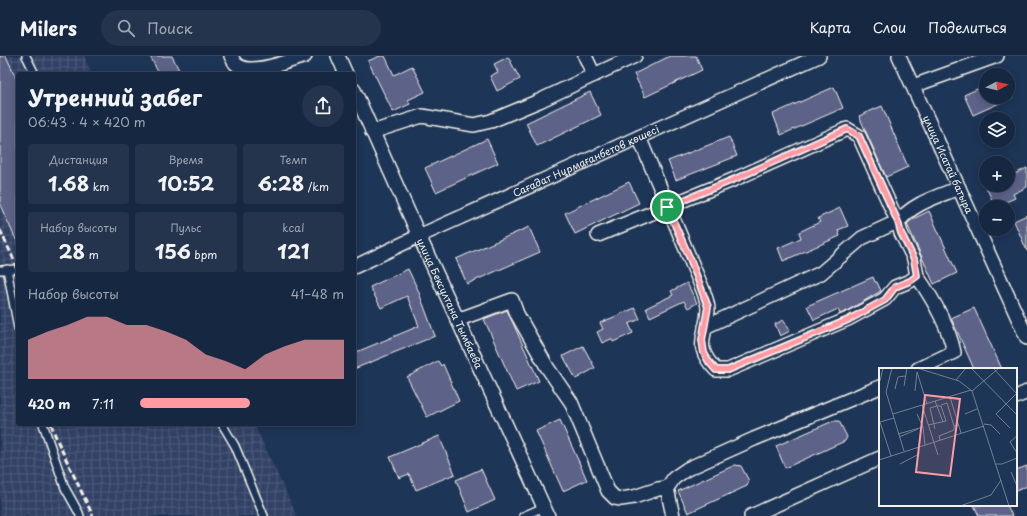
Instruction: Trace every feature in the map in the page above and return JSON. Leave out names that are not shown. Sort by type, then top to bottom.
[{"type":"street","points":[[231,56],[236,64],[245,69],[257,69],[305,56]]},
{"type":"street","points":[[338,56],[345,72]]},
{"type":"street","points":[[585,56],[594,74]]},
{"type":"street","points":[[372,132],[422,116],[474,125],[491,121],[539,101],[635,56]]},
{"type":"street","name":"Сағадат Нұрмағанбетов көшесі","points":[[356,266],[419,236],[819,56]]},
{"type":"street","name":"улица Исатай батыра","points":[[899,56],[1027,338]]},
{"type":"street","points":[[913,86],[997,56]]},
{"type":"street","name":"улица Бексултана Тымбаева","points":[[356,95],[457,320],[546,511]]},
{"type":"street","points":[[598,235],[735,179],[847,129],[859,136],[898,222],[901,233],[914,259],[917,276],[933,299],[952,344],[954,352],[920,368]]},
{"type":"street","points":[[639,137],[667,207],[691,261],[708,307],[702,340],[704,353],[716,370],[728,370],[848,320],[885,300],[895,287],[910,281],[917,276]]},
{"type":"street","points":[[705,327],[821,273],[862,238],[898,222],[903,215],[923,203],[959,188]]},
{"type":"street","points":[[457,320],[512,300],[517,314],[547,367],[571,402],[608,491],[615,498],[620,499],[634,497],[658,489],[667,488]]},
{"type":"street","points":[[673,516],[667,488],[674,478],[687,470],[761,436],[879,387]]},
{"type":"street","points":[[1017,396],[1027,392]]},
{"type":"street","points":[[751,516],[879,458]]},
{"type":"lane","points":[[26,56],[34,72]]},
{"type":"lane","points":[[16,269],[4,270],[16,320]]},
{"type":"lane","points":[[44,426],[64,488],[80,516]]},
{"type":"lane","points":[[223,426],[235,446],[264,516]]},
{"type":"lane","points":[[523,516],[546,511]]},
{"type":"shaded area","points":[[0,56],[84,56],[91,72],[16,72],[16,426],[255,426],[297,516],[0,516]]},
{"type":"building","points":[[0,56],[6,56],[16,78],[16,240],[0,205]]},
{"type":"building","points":[[150,56],[172,56],[180,72],[158,72]]},
{"type":"building","points":[[380,56],[385,56],[394,75],[412,66],[425,92],[408,100],[410,104],[393,112],[368,61]]},
{"type":"building","points":[[670,56],[696,56],[702,70],[645,97],[634,74]]},
{"type":"building","points":[[508,57],[520,79],[497,91],[490,76],[498,72],[494,64]]},
{"type":"building","points":[[834,87],[843,108],[781,135],[773,114]]},
{"type":"building","points":[[979,88],[979,104],[997,104],[973,115],[964,95]]},
{"type":"building","points":[[590,92],[601,115],[537,146],[526,123]]},
{"type":"building","points":[[882,106],[908,167],[886,177],[859,116]]},
{"type":"building","points":[[729,137],[737,156],[676,180],[668,161]]},
{"type":"building","points":[[487,139],[498,163],[436,192],[425,168]]},
{"type":"building","points":[[1027,168],[1027,187],[1013,194],[1015,198],[1010,200],[992,200],[988,192],[1015,192],[1015,174]]},
{"type":"building","points":[[629,182],[639,203],[575,234],[565,213]]},
{"type":"building","points":[[840,208],[848,226],[838,230],[840,236],[783,261],[778,248],[801,238],[799,232],[820,222],[818,218]]},
{"type":"building","points":[[929,211],[957,273],[934,284],[907,224],[913,219]]},
{"type":"building","points":[[1027,215],[1027,251],[1015,223],[1015,221]]},
{"type":"building","points":[[529,227],[540,252],[467,284],[456,259]]},
{"type":"building","points":[[408,269],[418,290],[435,336],[356,368],[356,352],[419,326],[407,296],[381,308],[370,287]]},
{"type":"building","points":[[873,277],[881,291],[845,312],[840,314],[838,309],[814,320],[807,306]]},
{"type":"building","points":[[687,283],[697,303],[688,308],[684,301],[650,317],[646,308],[673,295],[671,291]]},
{"type":"building","points":[[635,308],[640,319],[629,324],[633,333],[613,342],[611,339],[602,343],[597,332],[603,329],[600,323]]},
{"type":"building","points":[[974,308],[1002,368],[974,368],[951,318]]},
{"type":"building","points":[[507,310],[539,381],[516,391],[484,319]]},
{"type":"building","points":[[784,320],[790,331],[780,336],[775,324]]},
{"type":"building","points":[[583,346],[595,368],[576,379],[563,356]]},
{"type":"building","points":[[438,361],[441,366],[443,364],[459,401],[427,417],[407,377]]},
{"type":"building","points":[[560,420],[587,480],[563,491],[536,431]]},
{"type":"building","points":[[833,421],[839,421],[847,437],[845,441],[785,468],[776,446]]},
{"type":"building","points":[[439,436],[455,474],[416,490],[409,474],[399,478],[390,457]]},
{"type":"building","points":[[735,465],[741,466],[749,481],[747,486],[688,513],[678,491]]},
{"type":"building","points":[[1027,466],[1027,486],[1017,491],[1017,470]]},
{"type":"building","points":[[481,469],[495,500],[469,512],[456,480]]},
{"type":"building","points":[[974,506],[1007,506],[1012,516],[979,516]]},
{"type":"railway","points":[[0,230],[15,262],[16,268]]},
{"type":"railway","points":[[52,426],[93,516]]},
{"type":"route","points":[[847,129],[859,136],[898,222],[901,233],[914,259],[917,276],[910,281],[895,287],[885,300],[848,320],[728,370],[716,370],[704,353],[702,340],[708,307],[703,290],[667,207],[735,179],[847,129]]}]
